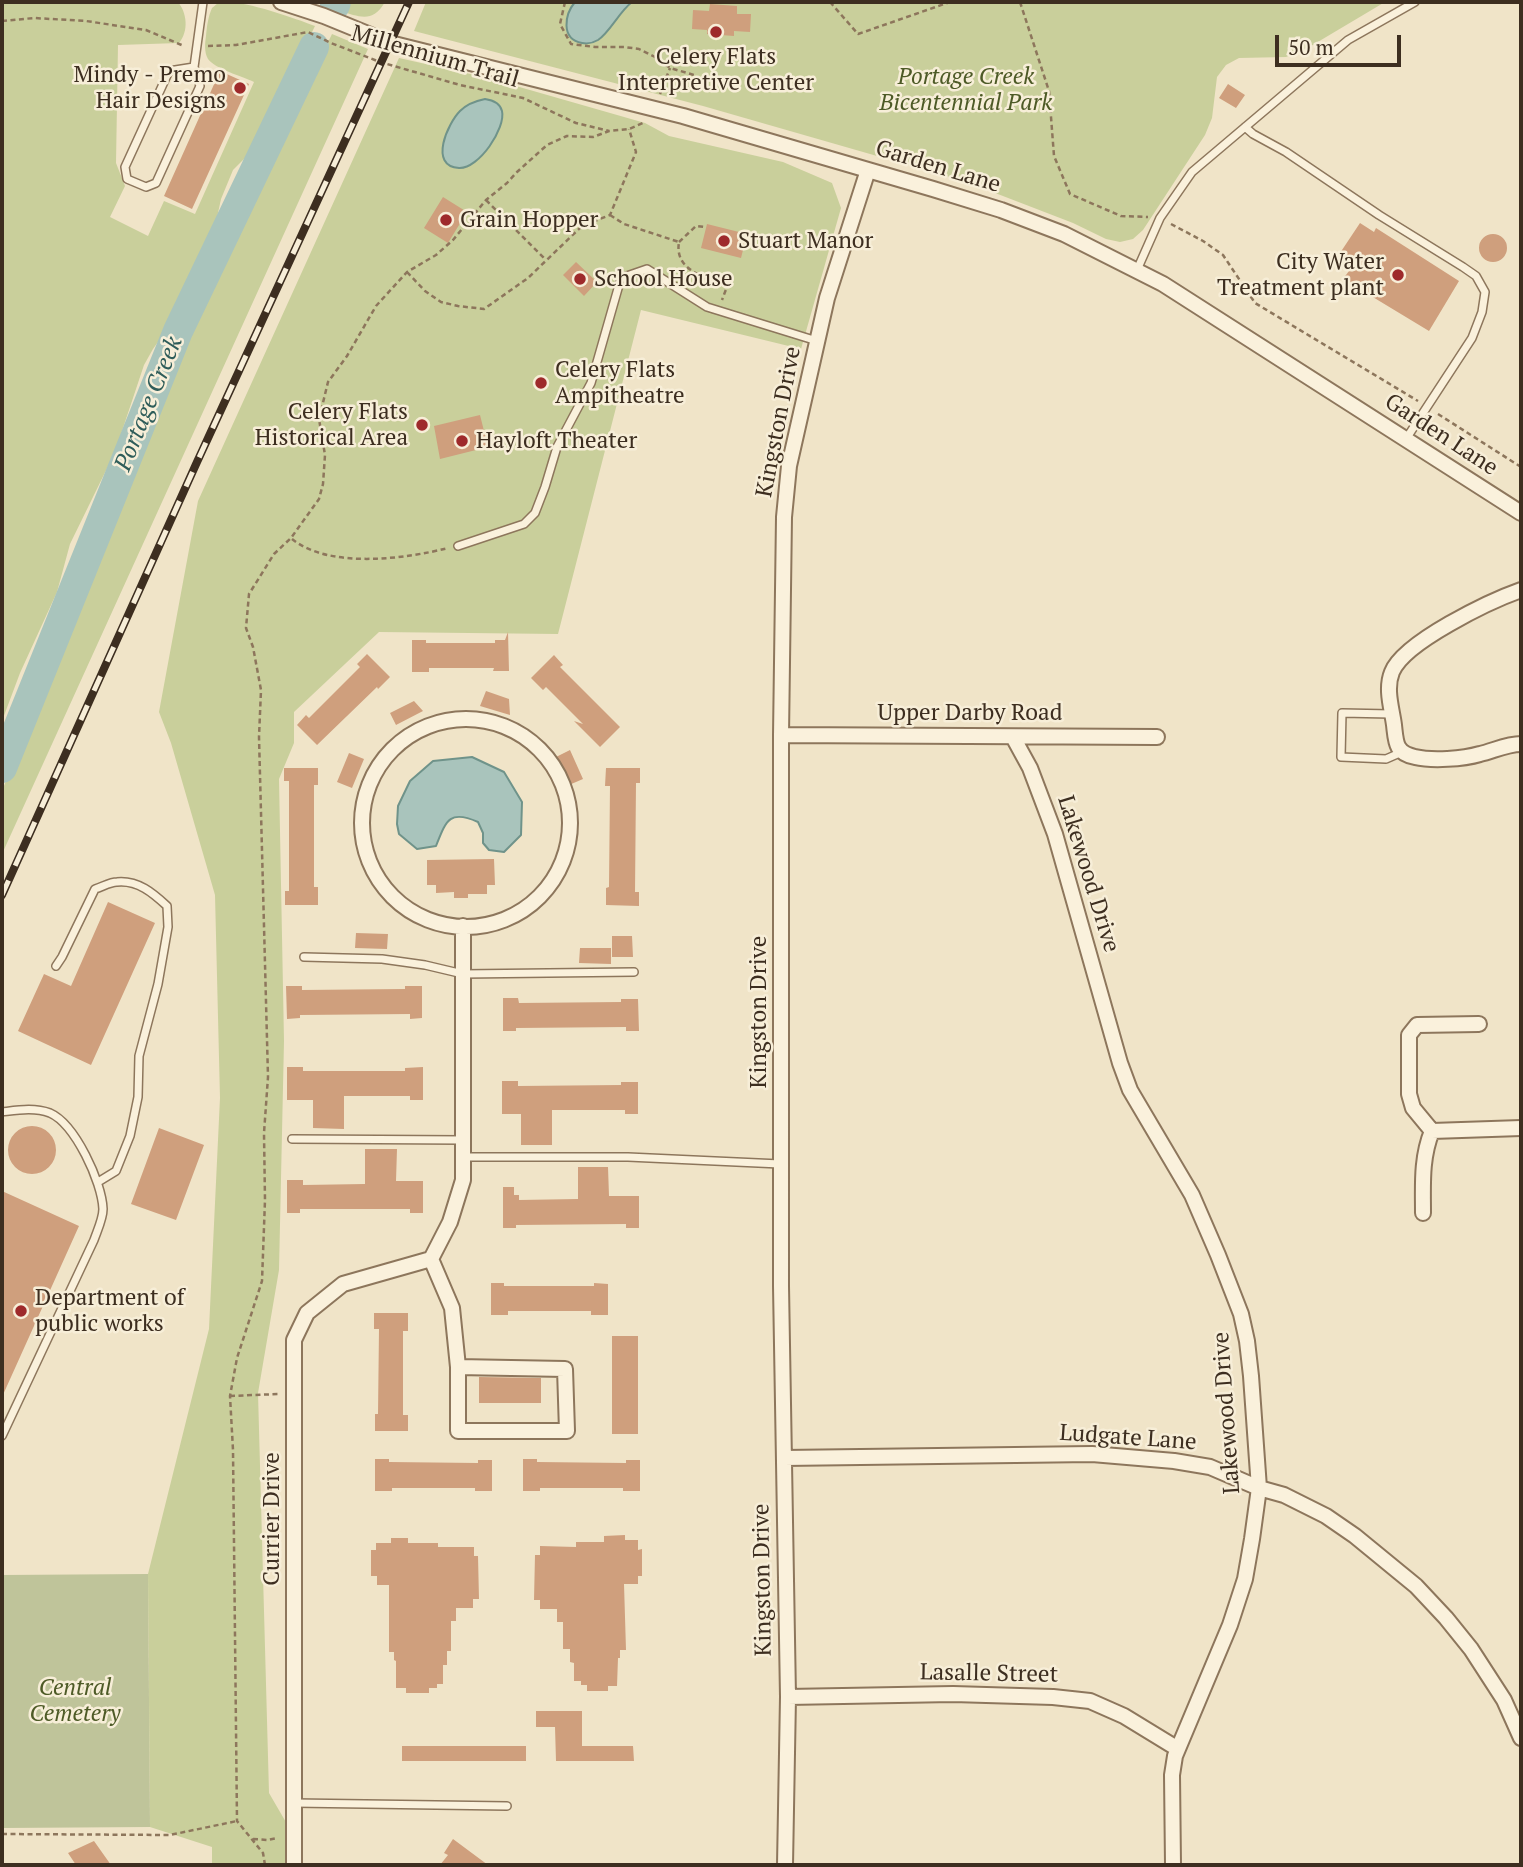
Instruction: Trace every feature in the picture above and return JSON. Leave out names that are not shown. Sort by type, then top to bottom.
[{"type":"street","name":"Garden Lane","points":[[281,2],[390,43],[683,116],[1001,210],[1064,234],[1137,270],[1174,292],[1521,513]]},
{"type":"street","name":"Kingston Drive","points":[[785,1865],[788,1697],[781,1164],[784,517],[789,466],[827,298],[868,170]]},
{"type":"street","points":[[1521,590],[1500,597],[1463,616],[1406,652],[1392,672],[1389,692],[1396,745],[1403,752],[1415,757],[1475,755],[1521,744]]},
{"type":"street","points":[[460,718],[495,722],[526,736],[551,761],[562,781],[567,792],[571,826],[564,860],[547,890],[521,912],[489,925],[463,926],[454,927],[421,918],[393,898],[372,870],[362,838],[362,803],[374,770],[397,744],[426,725],[460,718]]},
{"type":"street","name":"Upper Darby Road","points":[[781,735],[1157,737]]},
{"type":"street","name":"Lakewood Drive","points":[[1013,737],[1030,768],[1049,816],[1119,1063],[1130,1090],[1192,1195],[1236,1297],[1247,1341],[1259,1488],[1252,1539],[1245,1579],[1230,1625],[1175,1755],[1172,1775],[1173,1865]]},
{"type":"street","points":[[458,1367],[565,1369],[567,1431],[458,1431],[458,1367],[452,1308],[431,1259],[450,1222],[463,1180],[463,926]]},
{"type":"street","points":[[1432,1131],[1413,1108],[1409,1094],[1409,1035],[1417,1025],[1479,1024]]},
{"type":"street","points":[[1432,1131],[1521,1128]]},
{"type":"street","points":[[1423,1213],[1423,1160],[1432,1131]]},
{"type":"street","name":"Currier Drive","points":[[294,1865],[294,1340],[307,1313],[343,1284],[431,1259]]},
{"type":"street","name":"Ludgate Lane","points":[[784,1458],[1092,1454],[1130,1456],[1210,1467],[1259,1488],[1284,1495],[1355,1536],[1416,1586],[1471,1649],[1504,1700],[1521,1738]]},
{"type":"street","name":"Lasalle Street","points":[[788,1697],[953,1694],[1053,1697],[1090,1701],[1124,1716],[1178,1749]]},
{"type":"lane","points":[[194,67],[169,71],[125,167],[127,179],[146,187],[156,183],[200,86],[194,67],[203,2]]},
{"type":"lane","points":[[1137,270],[1160,218],[1192,172],[1348,40],[1415,2]]},
{"type":"lane","points":[[1245,127],[1476,276],[1485,292],[1482,312],[1472,338],[1406,439]]},
{"type":"lane","points":[[458,546],[524,524],[535,513],[557,447],[591,383],[621,278],[647,269],[707,307],[817,341]]},
{"type":"lane","points":[[1392,714],[1342,713],[1340,757],[1386,759],[1403,752]]},
{"type":"lane","points":[[55,966],[95,889],[116,881],[138,884],[167,906],[168,927],[158,984],[139,1056],[138,1097],[130,1136],[116,1171],[98,1182]]},
{"type":"lane","points":[[304,957],[382,958],[463,974],[635,972]]},
{"type":"lane","points":[[2,1112],[27,1108],[50,1113],[65,1124],[88,1160],[98,1182],[103,1212],[94,1240],[2,1436]]},
{"type":"lane","points":[[292,1139],[463,1140]]},
{"type":"lane","points":[[463,1157],[628,1157],[781,1164]]},
{"type":"lane","points":[[294,1803],[507,1806]]},
{"type":"path","points":[[565,2],[560,24],[571,44],[639,49],[670,68],[694,75]]},
{"type":"path","points":[[830,2],[858,34],[950,2]]},
{"type":"path","points":[[1020,2],[1049,91],[1054,156],[1070,194],[1121,216],[1160,218],[1203,241],[1223,255],[1255,303],[1521,467]]},
{"type":"path","name":"Millennium Trail","points":[[2,21],[34,18],[86,21],[146,30],[187,47],[236,45],[308,32],[380,62],[460,85],[523,98],[576,123],[609,131],[593,137],[567,136],[547,145],[486,200]]},
{"type":"path","points":[[407,272],[425,291],[441,302],[484,309],[528,278],[582,226],[610,215],[636,152],[629,130]]},
{"type":"path","points":[[265,1865],[263,1853],[237,1821],[233,1450],[230,1396],[237,1358],[262,1280],[264,1133],[268,1077],[259,737],[261,690],[253,647],[246,628],[249,594],[274,554],[291,538],[319,499],[325,455],[319,419],[328,382],[347,356],[376,306],[407,272],[436,256],[453,240],[486,200],[546,260]]},
{"type":"path","points":[[610,215],[624,224],[679,242]]},
{"type":"path","points":[[705,227],[695,226],[679,242],[677,251],[682,264],[702,277],[728,284],[719,311]]},
{"type":"path","points":[[291,538],[301,546],[329,556],[378,559],[424,554],[458,546]]},
{"type":"path","points":[[230,1396],[294,1393]]},
{"type":"path","points":[[2,1834],[170,1835],[237,1821]]},
{"type":"path","points":[[253,1839],[294,1836]]},
{"type":"green space","points":[[2,2],[178,2],[181,6],[185,28],[179,43],[118,45],[116,163],[125,186],[110,217],[148,236],[164,201],[195,214],[254,82],[222,69],[208,59],[205,42],[212,8],[221,2],[231,2],[268,10],[315,26],[261,135],[250,153],[233,170],[221,199],[206,257],[170,325],[144,365],[115,452],[70,544],[57,592],[20,673],[2,721]]},
{"type":"green space","points":[[344,2],[385,2],[376,13],[365,17],[340,11]]},
{"type":"green space","name":"Portage Creek Bicentennial Park","points":[[426,2],[1385,2],[1311,46],[1286,57],[1239,58],[1226,65],[1217,77],[1212,118],[1205,135],[1143,230],[1133,239],[1120,242],[1106,239],[1073,223],[964,181],[703,106],[414,31]]},
{"type":"green space","points":[[332,34],[368,49],[2,854],[2,791],[165,380]]},
{"type":"green space","points":[[399,58],[488,78],[645,123],[669,136],[783,162],[832,183],[841,208],[801,349],[641,310],[558,634],[379,632],[294,712],[294,743],[279,779],[284,1041],[279,1270],[258,1393],[269,1793],[294,1836],[294,1865],[212,1865],[212,1847],[150,1827],[148,1574],[209,1329],[220,1098],[215,895],[171,743],[159,712],[198,501]]},
{"type":"green space","name":"Central Cemetery","points":[[148,1574],[150,1827],[2,1828],[2,1575]]},
{"type":"water","points":[[575,2],[632,2],[598,40],[582,43],[570,37],[566,26]]},
{"type":"water","points":[[485,99],[495,102],[502,111],[500,127],[495,137],[482,155],[467,167],[450,165],[444,160],[443,143],[450,125],[465,106]]},
{"type":"water","points":[[472,757],[504,772],[522,802],[521,835],[504,852],[489,850],[483,843],[483,833],[478,822],[455,817],[446,824],[436,846],[417,849],[399,834],[397,824],[398,806],[410,781],[433,761]]},
{"type":"building","points":[[710,4],[737,6],[737,14],[751,14],[750,32],[734,31],[734,36],[707,34],[707,30],[692,29],[693,10],[709,11]]},
{"type":"building","points":[[220,71],[249,84],[192,209],[164,196]]},
{"type":"building","points":[[1228,84],[1245,95],[1236,108],[1219,98]]},
{"type":"building","name":"Grain Hopper","points":[[443,197],[467,212],[448,243],[424,228]]},
{"type":"building","name":"City Water Treatment plant","points":[[1360,223],[1374,232],[1376,228],[1459,281],[1429,331],[1343,279],[1349,271],[1334,262]]},
{"type":"building","name":"Stuart Manor","points":[[707,224],[747,234],[741,258],[701,248]]},
{"type":"building","points":[[1493,234],[1503,238],[1507,248],[1503,258],[1493,262],[1483,258],[1479,248],[1483,238]]},
{"type":"building","name":"School House","points":[[576,262],[597,282],[584,296],[563,275]]},
{"type":"building","name":"Hayloft Theater","points":[[480,415],[488,447],[440,459],[434,426]]},
{"type":"building","points":[[508,632],[509,671],[493,671],[494,668],[429,668],[429,672],[412,672],[412,640],[426,640],[426,643],[495,643],[495,640],[505,640]]},
{"type":"building","points":[[367,654],[390,677],[317,745],[297,725],[306,715],[309,718],[360,667],[357,664]]},
{"type":"building","points":[[554,655],[563,665],[560,667],[620,727],[600,747],[574,721],[583,724],[546,687],[543,690],[531,678]]},
{"type":"building","points":[[486,691],[509,699],[510,715],[480,706]]},
{"type":"building","points":[[414,701],[423,711],[396,725],[390,713]]},
{"type":"building","points":[[570,750],[583,779],[569,785],[556,757]]},
{"type":"building","points":[[349,753],[364,759],[352,788],[337,782]]},
{"type":"building","points":[[284,768],[318,768],[318,785],[314,785],[314,887],[318,887],[318,905],[285,905],[285,891],[289,891],[289,781],[284,781]]},
{"type":"building","points":[[606,768],[640,768],[640,783],[636,783],[635,892],[639,892],[639,906],[606,905],[606,888],[609,887],[610,786],[605,786]]},
{"type":"building","points":[[494,859],[495,885],[487,885],[487,894],[468,894],[468,898],[454,898],[454,892],[436,893],[436,885],[427,885],[427,860]]},
{"type":"building","points":[[108,902],[155,923],[91,1065],[18,1031],[44,974],[71,986]]},
{"type":"building","points":[[356,933],[388,934],[387,949],[355,948]]},
{"type":"building","points":[[612,936],[632,936],[633,957],[612,957]]},
{"type":"building","points":[[580,948],[611,948],[611,964],[579,963]]},
{"type":"building","points":[[286,986],[302,986],[302,990],[405,989],[405,986],[422,986],[422,1018],[410,1019],[410,1014],[300,1015],[300,1018],[287,1019]]},
{"type":"building","points":[[503,998],[518,998],[519,1003],[621,1002],[621,999],[638,999],[639,1031],[626,1031],[626,1027],[516,1028],[516,1031],[503,1031]]},
{"type":"building","points":[[287,1067],[303,1067],[303,1071],[405,1071],[405,1068],[423,1067],[423,1100],[410,1100],[410,1096],[344,1096],[344,1129],[313,1128],[313,1100],[287,1100]]},
{"type":"building","points":[[502,1081],[518,1081],[518,1086],[621,1085],[621,1082],[638,1082],[638,1114],[625,1114],[625,1110],[552,1110],[552,1145],[521,1145],[521,1114],[502,1114]]},
{"type":"building","points":[[32,1126],[49,1133],[56,1150],[49,1167],[32,1174],[15,1167],[8,1150],[15,1133]]},
{"type":"building","points":[[159,1128],[204,1145],[176,1220],[131,1204]]},
{"type":"building","points":[[365,1149],[397,1149],[396,1181],[423,1181],[423,1213],[410,1213],[410,1209],[300,1209],[300,1213],[287,1213],[287,1180],[303,1180],[303,1185],[365,1184]]},
{"type":"building","points":[[578,1167],[608,1167],[609,1196],[639,1196],[639,1228],[626,1228],[626,1224],[516,1225],[516,1228],[503,1228],[503,1187],[514,1187],[514,1195],[519,1195],[519,1200],[578,1199]]},
{"type":"building","name":"Department of public works","points":[[2,1191],[79,1226],[2,1397]]},
{"type":"building","points":[[491,1283],[504,1283],[504,1286],[608,1284],[608,1315],[591,1315],[591,1311],[508,1311],[508,1315],[491,1315]]},
{"type":"building","points":[[374,1313],[408,1313],[408,1331],[403,1331],[403,1415],[408,1415],[408,1431],[375,1431],[375,1414],[378,1414],[379,1329],[374,1329]]},
{"type":"building","points":[[612,1336],[638,1336],[638,1434],[612,1434]]},
{"type":"building","points":[[479,1377],[541,1378],[541,1403],[479,1403]]},
{"type":"building","points":[[375,1459],[389,1459],[389,1462],[478,1463],[478,1460],[492,1460],[492,1491],[475,1491],[475,1488],[392,1488],[392,1491],[375,1491]]},
{"type":"building","points":[[523,1459],[537,1459],[537,1462],[626,1463],[626,1460],[640,1460],[640,1491],[623,1491],[623,1488],[540,1488],[540,1491],[523,1491]]},
{"type":"building","points":[[625,1535],[625,1540],[638,1540],[638,1550],[642,1549],[642,1576],[638,1576],[638,1584],[624,1584],[626,1650],[620,1650],[618,1658],[617,1686],[608,1686],[608,1691],[587,1691],[587,1685],[574,1681],[574,1663],[570,1662],[570,1649],[563,1649],[563,1622],[557,1622],[557,1609],[540,1609],[540,1600],[534,1600],[535,1555],[540,1555],[540,1546],[576,1547],[576,1542],[604,1542],[604,1536]]},
{"type":"building","points":[[391,1538],[408,1538],[408,1543],[438,1543],[438,1547],[474,1547],[474,1556],[478,1556],[479,1599],[473,1599],[473,1608],[456,1608],[456,1621],[451,1621],[451,1651],[447,1651],[447,1665],[443,1665],[443,1684],[437,1684],[437,1688],[429,1688],[429,1693],[406,1693],[406,1688],[396,1688],[396,1661],[394,1652],[389,1652],[389,1585],[377,1585],[377,1576],[371,1576],[371,1550],[376,1550],[376,1543],[391,1543]]},
{"type":"building","points":[[536,1711],[582,1711],[582,1746],[633,1746],[634,1761],[556,1761],[555,1727],[536,1727]]},
{"type":"building","points":[[402,1746],[526,1746],[526,1761],[402,1761]]},
{"type":"building","points":[[453,1839],[488,1865],[440,1865],[448,1855],[444,1853]]},
{"type":"building","points":[[94,1841],[111,1865],[76,1865],[68,1853]]},
{"type":"waterway","name":"Portage Creek","points":[[2,768],[178,331],[314,47]]},
{"type":"railway","points":[[2,895],[197,462],[409,2]]},
{"type":"place","name":"Celery Flats Interpretive Center","points":[[716,32]]},
{"type":"place","name":"Mindy - Premo Hair Designs","points":[[240,88]]},
{"type":"place","name":"Grain Hopper","points":[[446,220]]},
{"type":"place","name":"Stuart Manor","points":[[724,241]]},
{"type":"place","name":"City Water Treatment plant","points":[[1398,275]]},
{"type":"place","name":"School House","points":[[580,279]]},
{"type":"place","name":"Celery Flats Ampitheatre","points":[[541,383]]},
{"type":"place","name":"Celery Flats Historical Area","points":[[422,425]]},
{"type":"place","name":"Hayloft Theater","points":[[462,441]]},
{"type":"place","name":"Department of public works","points":[[21,1311]]}]
